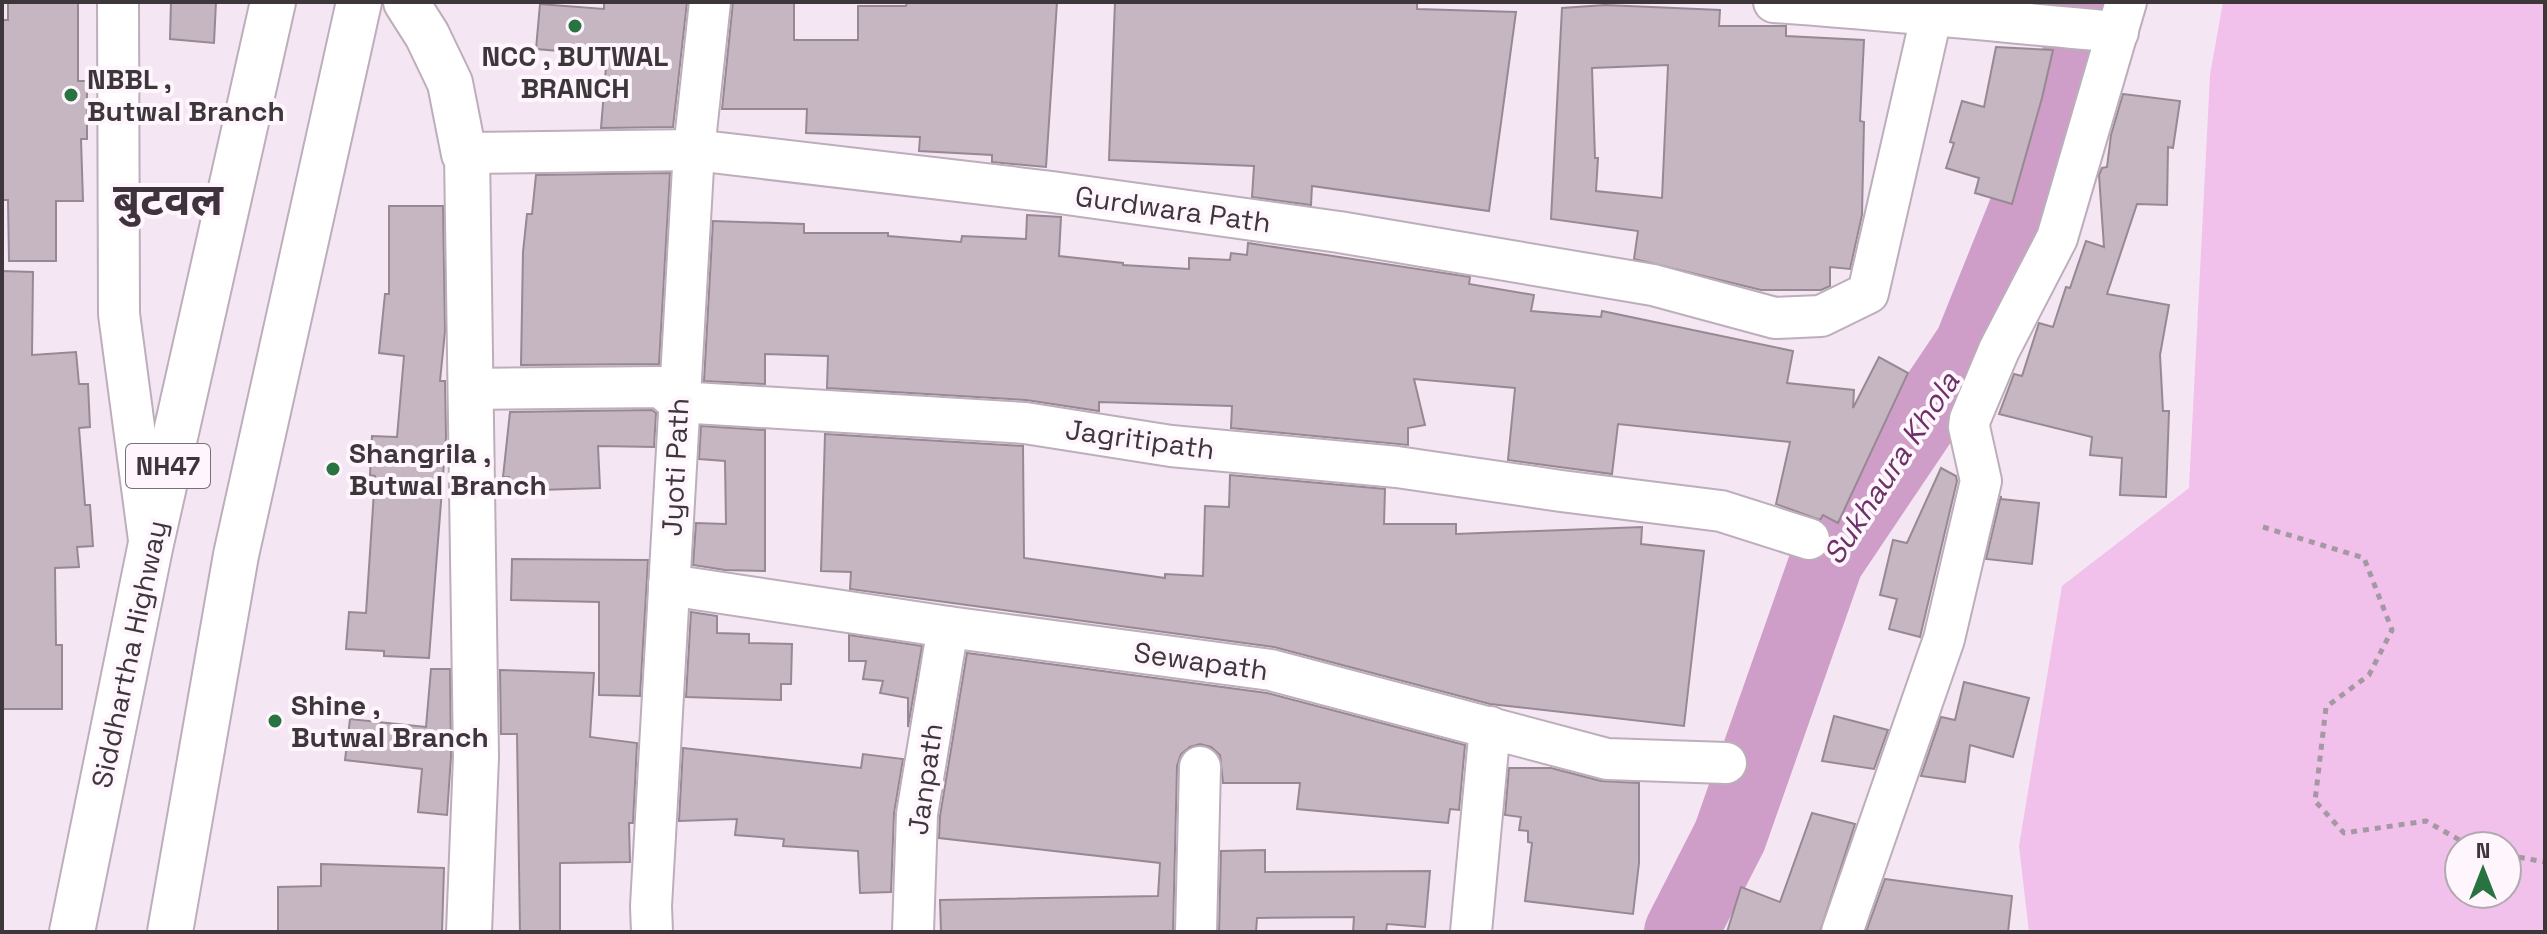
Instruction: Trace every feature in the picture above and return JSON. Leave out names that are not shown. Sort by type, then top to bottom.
[{"type":"main road","name":"Siddhartha Highway","points":[[72,932],[150,548],[273,2]]},
{"type":"main road","name":"NH47","points":[[170,932],[236,555],[359,2]]},
{"type":"main road","points":[[406,2],[427,35],[450,83],[464,154],[467,153],[476,757],[469,932]]},
{"type":"street","points":[[118,2],[119,314],[150,548]]},
{"type":"street","name":"Jyoti Path","points":[[652,932],[678,402],[694,150],[710,2]]},
{"type":"street","points":[[1774,2],[1932,13],[1978,21],[2035,25],[2122,17],[2057,238],[1999,350],[1970,419],[1981,481],[1944,639],[1842,932]]},
{"type":"street","name":"Gurdwara Path","points":[[467,153],[694,150],[1052,192],[1339,232],[1653,285],[1775,318],[1821,316],[1868,293],[1932,13]]},
{"type":"street","name":"Jagritipath","points":[[470,389],[661,387],[678,402],[1025,423],[1171,446],[1397,467],[1721,511],[1809,539]]},
{"type":"street","name":"Sewapath","points":[[669,585],[948,627],[1271,670],[1607,759],[1726,763]]},
{"type":"street","name":"Janpath","points":[[913,932],[917,814],[948,627]]},
{"type":"street","points":[[1471,932],[1490,727]]},
{"type":"street","points":[[1196,932],[1200,767]]},
{"type":"path","points":[[2263,527],[2364,558],[2392,630],[2369,675],[2326,707],[2315,801],[2344,833],[2426,821],[2443,831]]},
{"type":"path","points":[[2523,858],[2545,862]]},
{"type":"shaded area","points":[[2223,2],[2545,2],[2545,932],[2029,932],[2019,846],[2062,586],[2189,488],[2210,75]]},
{"type":"building","points":[[8,2],[78,2],[78,81],[87,81],[87,139],[81,139],[83,201],[56,201],[56,261],[9,261],[8,200],[2,200],[2,20],[8,20]]},
{"type":"building","points":[[171,2],[216,2],[214,43],[170,39]]},
{"type":"building","points":[[604,2],[687,2],[673,127],[601,128],[607,55],[536,49],[540,4],[604,9]]},
{"type":"building","points":[[733,2],[794,2],[794,40],[858,40],[858,6],[906,6],[907,2],[1057,2],[1046,167],[992,162],[992,155],[919,151],[920,137],[806,133],[807,109],[722,109]]},
{"type":"building","points":[[1115,2],[1417,2],[1417,9],[1516,12],[1489,211],[1312,186],[1311,205],[1252,197],[1254,166],[1109,160]]},
{"type":"building","points":[[1605,5],[1720,10],[1719,26],[1786,26],[1786,36],[1864,40],[1860,121],[1864,122],[1862,215],[1850,269],[1830,267],[1830,286],[1821,290],[1761,290],[1634,259],[1638,231],[1551,219],[1562,8]],"holes":[[[1668,65],[1662,198],[1596,191],[1598,158],[1595,158],[1592,68]]]},
{"type":"building","points":[[1996,47],[2053,50],[2012,204],[1975,193],[1979,178],[1946,168],[1962,101],[1984,107]]},
{"type":"building","points":[[2123,94],[2180,101],[2173,148],[2168,147],[2167,205],[2137,204],[2107,294],[2169,305],[2160,355],[2163,411],[2169,411],[2166,497],[2120,495],[2122,458],[2090,455],[2092,437],[1999,414],[2014,374],[2022,376],[2039,323],[2053,327],[2086,241],[2104,247],[2099,175],[2102,168],[2107,167],[2111,135]]},
{"type":"building","points":[[670,173],[659,364],[521,365],[523,252],[527,214],[532,214],[536,175]]},
{"type":"building","points":[[389,206],[443,206],[445,331],[440,381],[445,381],[446,437],[429,658],[384,656],[384,651],[346,649],[349,612],[366,613],[375,476],[370,475],[372,436],[397,437],[404,356],[379,353],[385,294],[389,294]]},
{"type":"building","points":[[1027,215],[1061,217],[1059,256],[1123,265],[1189,269],[1189,258],[1230,260],[1231,253],[1247,255],[1248,243],[1470,277],[1469,284],[1534,295],[1531,311],[1601,317],[1602,311],[1793,351],[1787,383],[1854,390],[1853,408],[1879,357],[1908,373],[1838,523],[1823,515],[1820,520],[1776,504],[1790,442],[1618,424],[1612,474],[1508,460],[1515,388],[1414,379],[1425,425],[1408,428],[1408,445],[1231,428],[1232,406],[1099,402],[1099,411],[1026,400],[827,388],[828,356],[765,354],[765,384],[704,381],[713,221],[804,224],[804,233],[888,233],[888,236],[961,242],[962,236],[1026,239]]},
{"type":"building","points":[[2,271],[33,272],[32,355],[76,352],[79,384],[88,384],[90,427],[79,428],[85,505],[90,505],[93,546],[77,547],[79,567],[55,568],[56,645],[62,645],[62,709],[2,709]]},
{"type":"building","points":[[652,410],[656,413],[654,447],[598,446],[600,488],[510,491],[509,477],[503,477],[510,412]]},
{"type":"building","points":[[701,426],[765,430],[765,571],[693,565],[696,523],[726,524],[725,461],[699,459]]},
{"type":"building","points":[[825,434],[1023,446],[1024,558],[1165,578],[1165,574],[1203,576],[1205,506],[1229,507],[1230,475],[1385,489],[1384,524],[1456,524],[1456,534],[1642,527],[1641,544],[1704,551],[1684,726],[1490,704],[1274,647],[850,589],[851,572],[821,571]]},
{"type":"building","points":[[1941,468],[1956,476],[1957,481],[1920,637],[1889,629],[1897,599],[1880,595],[1893,540],[1907,543]]},
{"type":"building","points":[[2001,496],[2001,499],[2039,503],[2032,564],[1986,559]]},
{"type":"building","points":[[512,559],[648,560],[640,696],[599,695],[599,602],[511,600]]},
{"type":"building","points":[[691,612],[717,616],[717,633],[749,634],[749,643],[792,644],[791,684],[781,684],[781,700],[686,697]]},
{"type":"building","points":[[849,635],[922,646],[908,727],[908,698],[880,693],[883,681],[863,679],[866,661],[849,661]]},
{"type":"building","points":[[967,653],[1267,693],[1465,745],[1459,810],[1450,809],[1448,823],[1297,809],[1300,783],[1223,783],[1220,755],[1211,747],[1200,744],[1181,754],[1177,766],[1173,932],[941,932],[940,900],[1158,896],[1160,863],[939,838]]},
{"type":"building","points":[[431,669],[450,669],[451,757],[447,815],[418,812],[422,769],[345,760],[350,719],[426,727]]},
{"type":"building","points":[[500,670],[594,673],[590,737],[637,743],[633,823],[629,823],[630,862],[560,863],[560,932],[520,932],[517,734],[501,734]]},
{"type":"building","points":[[1964,682],[2029,698],[2013,757],[1970,745],[1965,782],[1921,776],[1941,717],[1955,720]]},
{"type":"building","points":[[1834,716],[1888,730],[1874,769],[1822,761]]},
{"type":"building","points":[[683,748],[861,768],[863,754],[903,759],[894,813],[891,892],[860,893],[858,851],[783,846],[784,839],[735,835],[737,819],[679,821]]},
{"type":"building","points":[[1509,768],[1551,768],[1601,781],[1639,783],[1639,863],[1633,914],[1525,901],[1532,843],[1528,842],[1528,831],[1519,830],[1521,817],[1505,815]]},
{"type":"building","points":[[1812,813],[1855,824],[1820,932],[1727,932],[1741,887],[1780,902]]},
{"type":"building","points":[[1265,850],[1265,872],[1430,871],[1425,927],[1387,924],[1386,932],[1353,932],[1354,917],[1257,918],[1256,932],[1219,932],[1221,851]]},
{"type":"building","points":[[321,864],[444,868],[442,932],[278,932],[278,887],[321,886]]},
{"type":"building","points":[[1885,879],[2012,896],[2008,932],[1866,932]]},
{"type":"waterway","name":"Sukhaura Khola","points":[[1681,932],[1730,836],[1827,560],[1971,346],[2068,105],[2090,2]]},
{"type":"place","name":"NCC , BUTWAL BRANCH","points":[[575,26]]},
{"type":"place","name":"NBBL , Butwal Branch","points":[[71,95]]},
{"type":"place","name":"Shangrila , Butwal Branch","points":[[333,469]]},
{"type":"place","name":"Shine , Butwal Branch","points":[[275,721]]},
{"type":"district","name":"बुटवल","points":[[168,200]]}]
